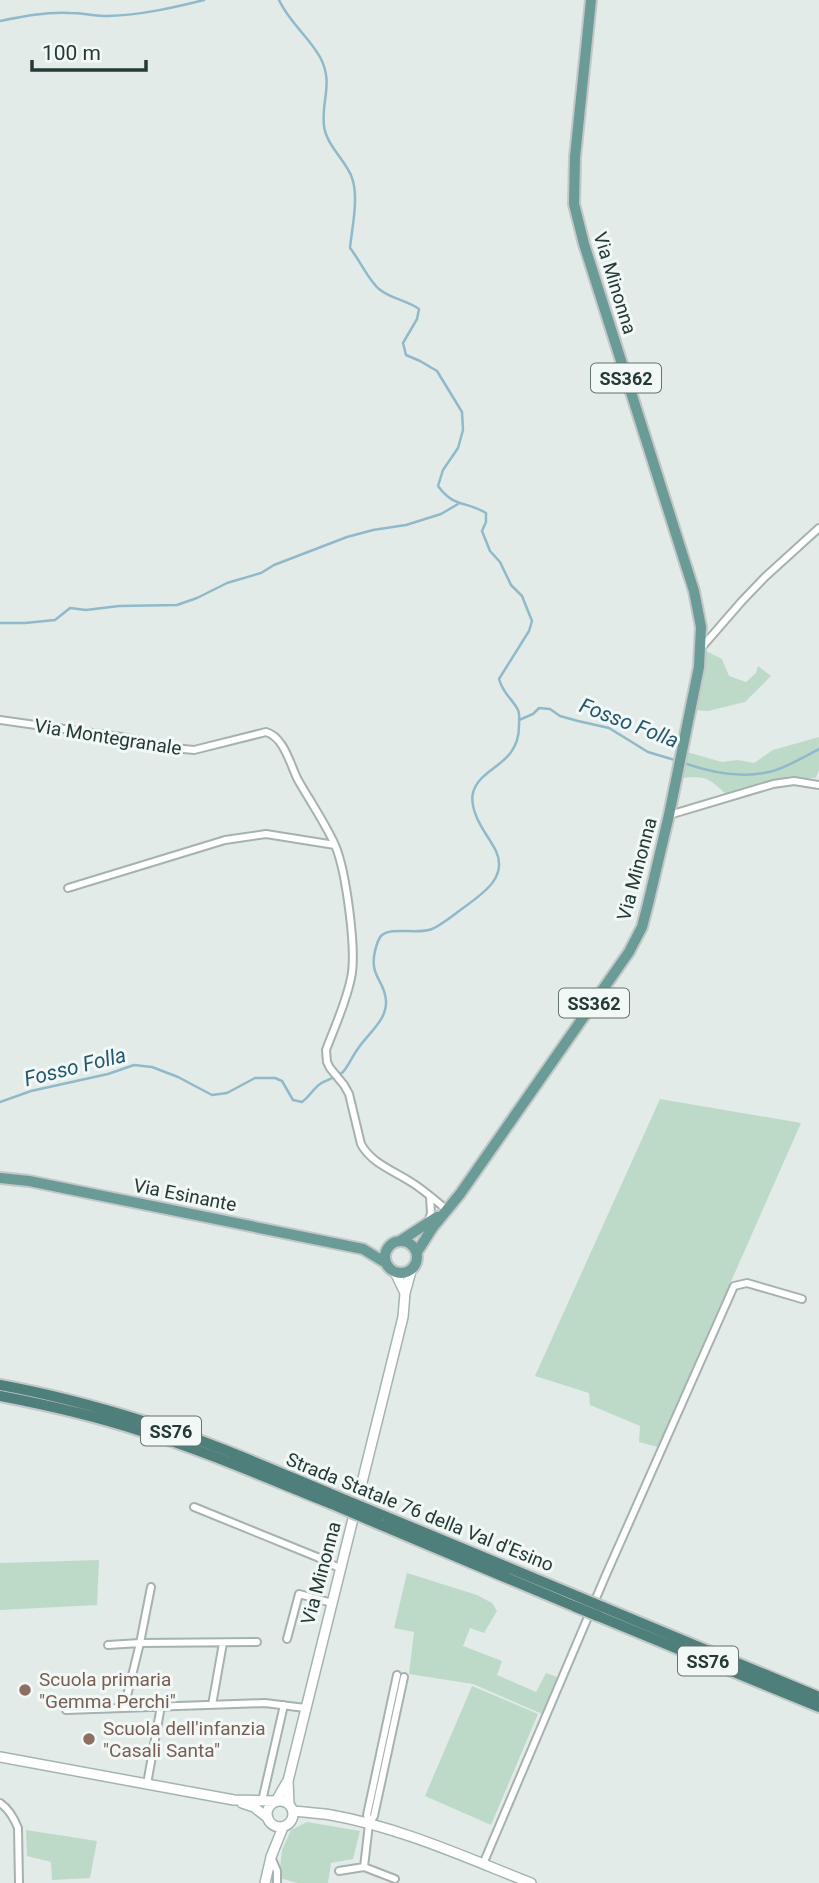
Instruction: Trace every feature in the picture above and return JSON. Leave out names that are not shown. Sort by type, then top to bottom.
[{"type":"highway","name":"Strada Statale 76 della Val d'Esino","points":[[0,1385],[29,1390],[146,1422],[199,1440],[334,1500],[578,1602],[819,1697]]},
{"type":"highway","name":"Strada Statale 76 della Val d'Esino","points":[[0,1398],[89,1416],[141,1431],[334,1500]]},
{"type":"highway","name":"Strada Statale 76 della Val d'Esino","points":[[600,1611],[819,1707]]},
{"type":"main road","name":"Via Minonna","points":[[417,1252],[629,952],[642,927],[669,815],[699,667],[701,627],[694,591],[584,244],[574,204],[575,158],[591,0]]},
{"type":"main road","name":"Via Esinante","points":[[0,1178],[29,1181],[363,1249],[386,1263]]},
{"type":"main road","name":"Via Minonna","points":[[396,1242],[447,1210]]},
{"type":"main road","name":"Via Esinante","points":[[363,1249],[396,1242]]},
{"type":"main road","points":[[386,1263],[386,1250],[396,1242],[411,1244],[417,1252]]},
{"type":"main road","name":"SS362","points":[[411,1270],[417,1262],[417,1252]]},
{"type":"main road","name":"SS362","points":[[386,1263],[395,1272]]},
{"type":"main road","name":"Via Minonna","points":[[271,1857],[268,1808],[276,1801],[288,1781],[403,1317],[411,1270]]},
{"type":"main road","points":[[395,1272],[400,1274],[411,1270]]},
{"type":"main road","points":[[395,1272],[405,1293]]},
{"type":"main road","points":[[0,1757],[233,1800],[254,1807],[279,1827],[308,1817],[330,1815]]},
{"type":"main road","name":"Via Minonna","points":[[265,1883],[271,1857],[287,1824],[291,1807],[288,1781]]},
{"type":"main road","points":[[233,1800],[283,1801],[291,1807],[369,1824],[436,1846],[531,1883]]},
{"type":"street","points":[[701,649],[765,577],[819,528]]},
{"type":"street","name":"Via Montegranale","points":[[0,720],[194,750],[266,732],[279,740],[335,845],[342,867],[354,951],[352,977],[326,1050],[327,1062],[349,1094],[364,1150],[447,1210]]},
{"type":"street","points":[[669,815],[773,784],[794,781],[819,785]]},
{"type":"street","points":[[68,888],[225,840],[265,834],[335,845]]},
{"type":"street","points":[[428,1224],[431,1213],[430,1197]]},
{"type":"street","points":[[483,1864],[605,1577],[734,1286],[747,1283],[802,1299]]},
{"type":"street","points":[[194,1507],[341,1569]]},
{"type":"street","points":[[124,1708],[151,1587]]},
{"type":"street","points":[[287,1639],[299,1594],[332,1603]]},
{"type":"street","points":[[107,1645],[257,1642]]},
{"type":"street","points":[[212,1705],[223,1643]]},
{"type":"street","points":[[364,1867],[369,1824],[374,1816],[400,1676]]},
{"type":"street","points":[[66,1710],[265,1703],[305,1707]]},
{"type":"street","points":[[262,1801],[284,1705]]},
{"type":"street","points":[[147,1784],[161,1706]]},
{"type":"street","points":[[0,1803],[15,1819],[18,1828],[19,1883]]},
{"type":"street","points":[[271,1857],[277,1871],[277,1883]]},
{"type":"street","points":[[339,1871],[364,1867],[395,1879]]},
{"type":"green space","points":[[706,651],[722,659],[729,676],[746,682],[756,673],[758,666],[771,676],[745,702],[708,711],[695,710]]},
{"type":"green space","points":[[819,737],[819,770],[816,778],[773,780],[726,794],[705,778],[680,778],[687,752],[722,762],[738,760],[754,763],[773,750]]},
{"type":"green space","points":[[660,1099],[801,1123],[658,1447],[639,1442],[640,1426],[590,1405],[589,1393],[535,1376]]},
{"type":"green space","points":[[99,1560],[97,1605],[0,1610],[0,1563]]},
{"type":"green space","points":[[407,1573],[477,1595],[492,1603],[497,1611],[484,1633],[470,1628],[463,1646],[502,1661],[497,1675],[536,1692],[546,1673],[557,1677],[542,1714],[473,1684],[409,1674],[414,1632],[394,1628]]},
{"type":"green space","points":[[472,1686],[538,1714],[491,1825],[425,1796]]},
{"type":"green space","points":[[307,1822],[360,1831],[353,1859],[331,1863],[328,1883],[298,1883],[279,1878],[282,1850],[291,1830]]},
{"type":"green space","points":[[26,1830],[97,1841],[90,1878],[52,1880],[51,1862],[27,1856]]},
{"type":"waterway","points":[[0,21],[52,13],[108,16],[132,14],[204,0]]},
{"type":"waterway","points":[[0,1102],[31,1091],[108,1074],[134,1065],[152,1067],[212,1095],[227,1093],[255,1078],[275,1078],[282,1081],[293,1100],[302,1102],[320,1084],[343,1072],[383,1015],[385,994],[374,967],[381,936],[391,932],[426,931],[435,927],[483,893],[499,870],[496,851],[477,818],[472,796],[483,777],[513,750],[517,739],[519,712],[499,679],[529,631],[532,621],[522,596],[511,585],[500,562],[490,551],[482,531],[486,513],[455,501],[438,486],[443,470],[458,448],[463,430],[462,412],[437,371],[406,355],[403,343],[417,319],[419,309],[379,289],[350,248],[354,186],[349,172],[332,147],[324,126],[327,83],[324,66],[315,49],[279,0]]},
{"type":"waterway","points":[[0,623],[55,620],[70,608],[86,610],[119,606],[177,605],[347,537],[406,525],[441,514],[458,504]]},
{"type":"waterway","name":"Fosso Folla","points":[[519,720],[539,708],[550,709],[560,716],[609,728],[648,752],[678,761]]},
{"type":"waterway","name":"Fosso Folla","points":[[684,763],[706,770],[750,775],[785,767],[819,749]]},
{"type":"place","name":"Scuola primaria \"Gemma Perchi\"","points":[[25,1690]]},
{"type":"place","name":"Scuola dell'infanzia \"Casali Santa\"","points":[[89,1739]]}]
